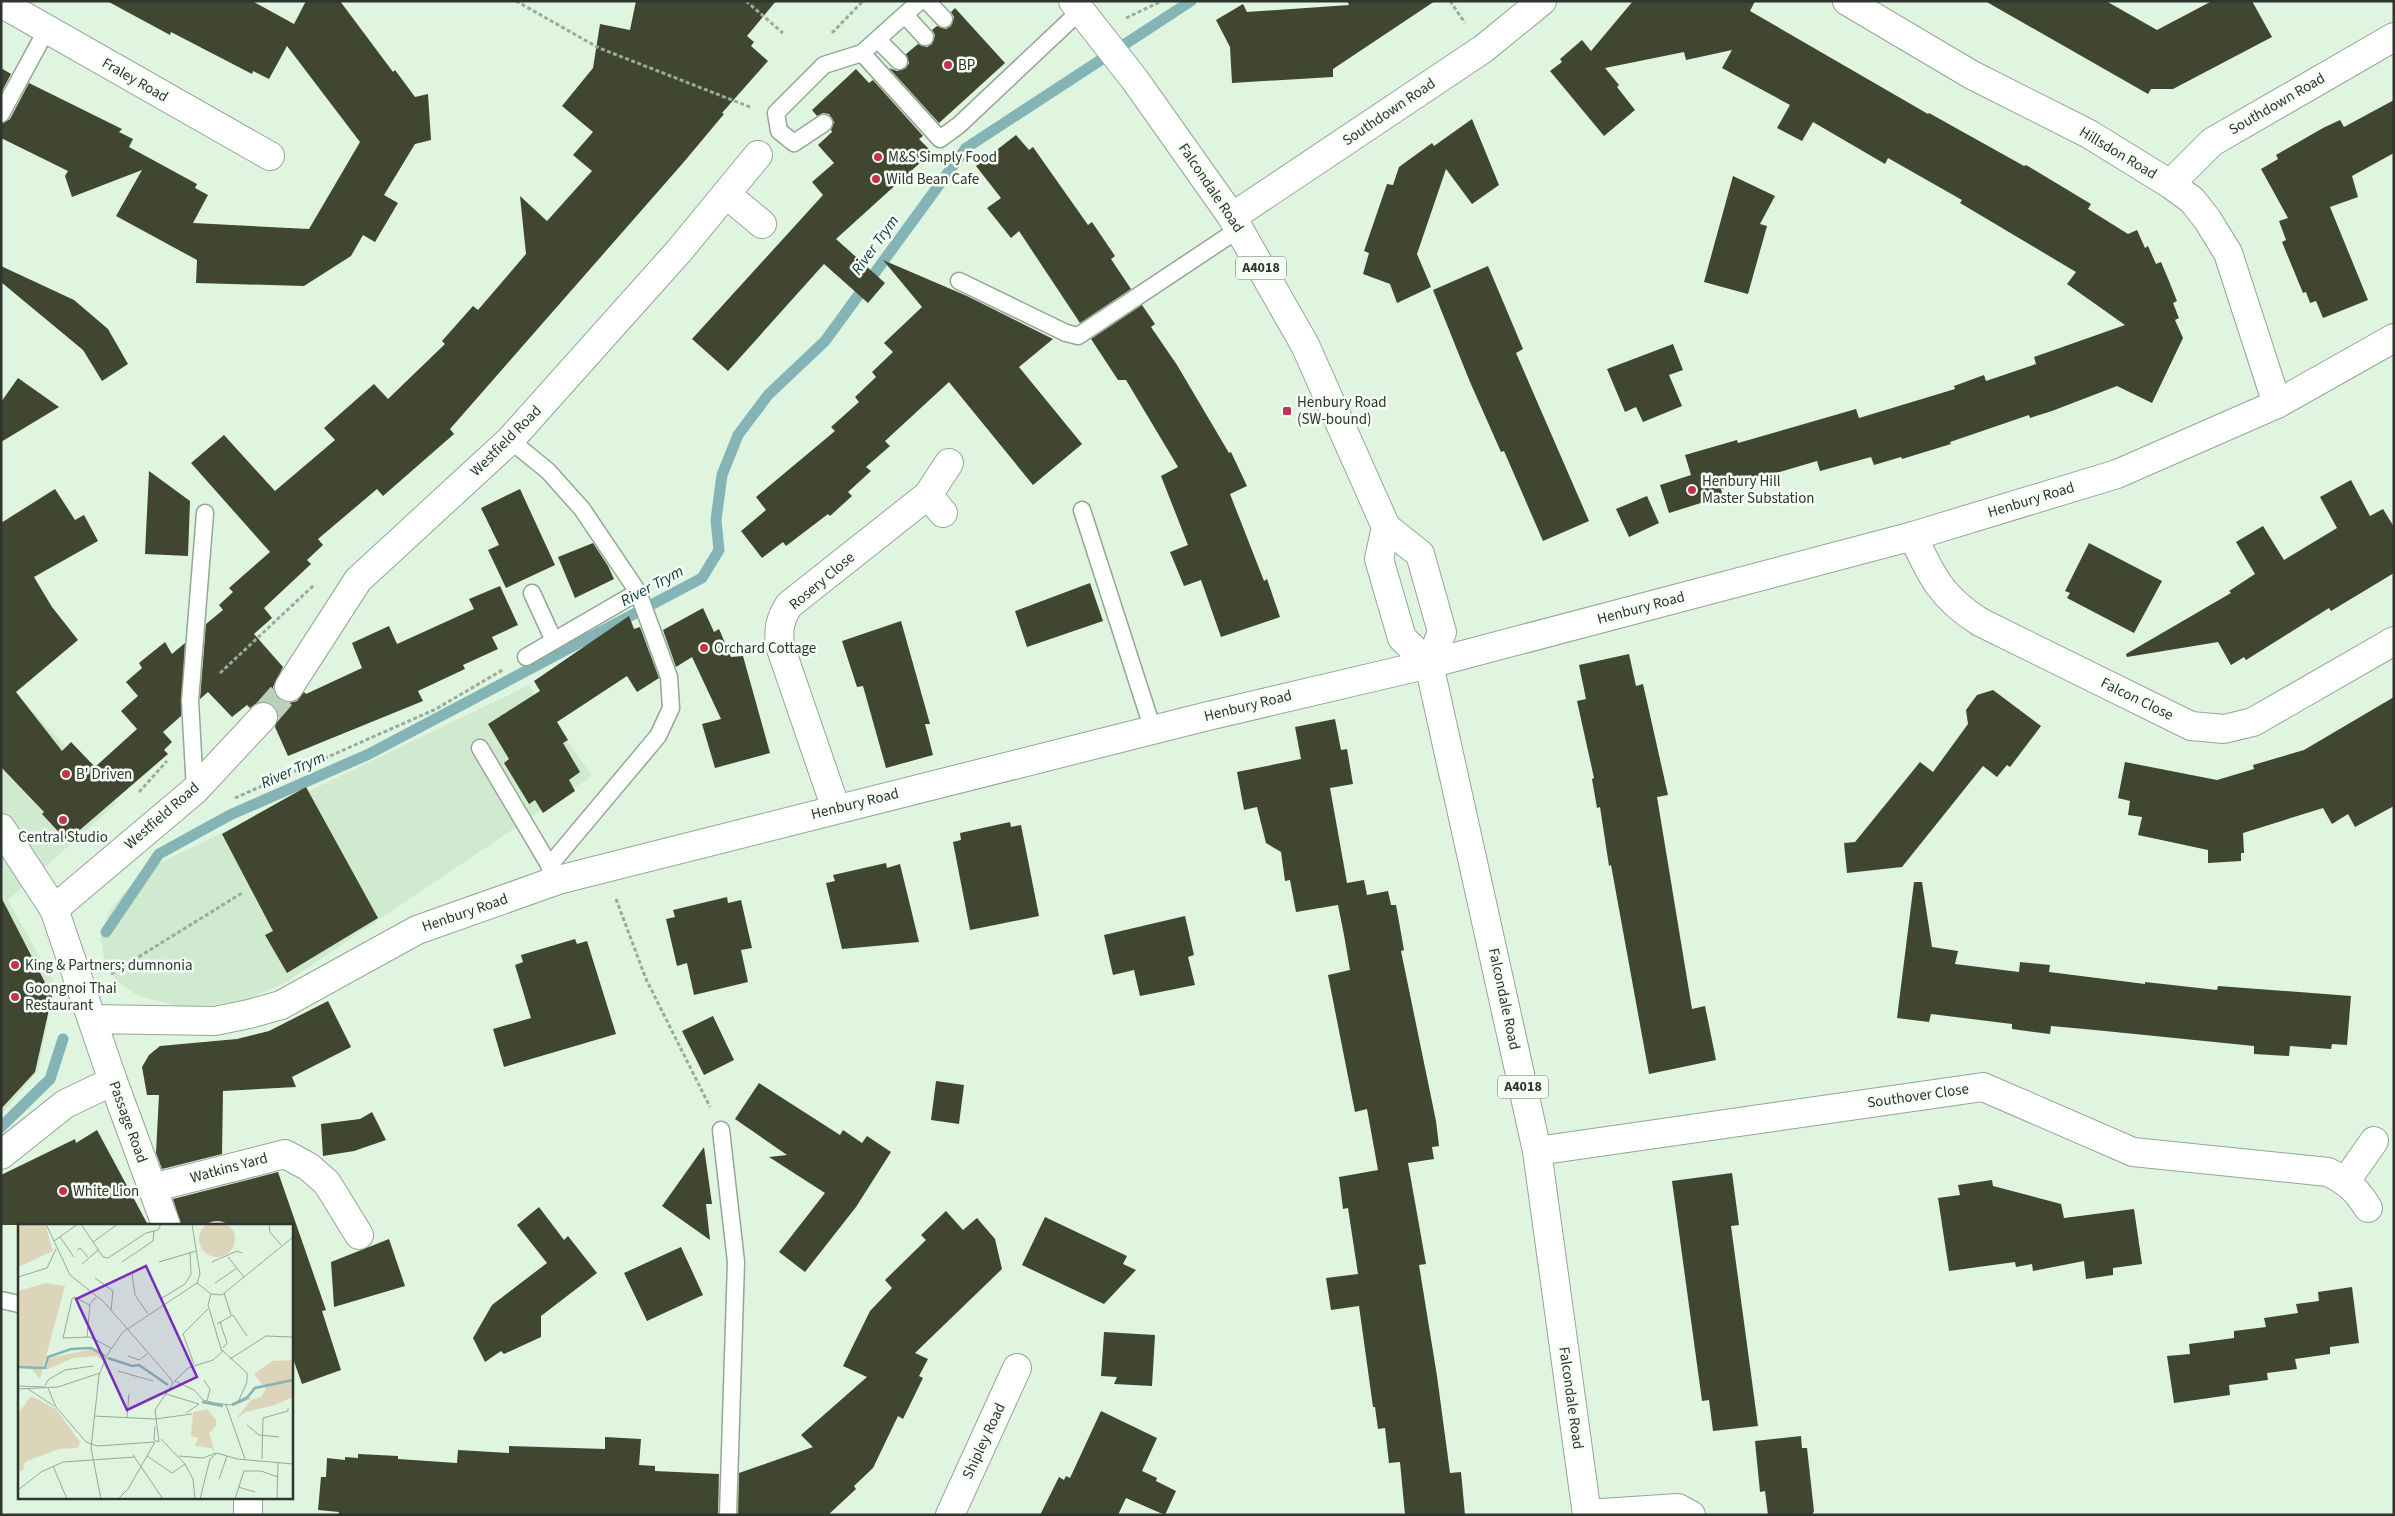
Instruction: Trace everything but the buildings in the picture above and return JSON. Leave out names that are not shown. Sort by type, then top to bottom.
[{"type":"street","name":"Southdown Road","points":[[1236,223],[1483,49],[1542,1]]},
{"type":"street","name":"Hillsdon Road","points":[[1847,1],[1972,76],[2089,134],[2170,184],[2192,200],[2207,219],[2228,253],[2277,404]]},
{"type":"street","name":"Fraley Road","points":[[1,3],[270,156]]},
{"type":"street","name":"Falcondale Road","points":[[1076,6],[1136,80],[1236,223],[1305,344],[1386,527],[1420,554],[1442,632],[1428,664],[1537,1151],[1587,1514]]},
{"type":"street","name":"Southdown Road","points":[[2170,184],[2212,142],[2394,37]]},
{"type":"street","name":"Westfield Road","points":[[289,687],[358,580],[510,440],[680,251],[758,155]]},
{"type":"street","points":[[726,194],[762,224]]},
{"type":"street","name":"Henbury Road","points":[[92,1019],[215,1021],[281,1006],[417,930],[554,873],[604,868],[1153,730],[1428,664],[1913,536],[2118,474],[2277,404],[2394,338]]},
{"type":"street","name":"Rosery Close","points":[[836,809],[780,646],[778,630],[781,617],[789,605],[936,504],[949,463]]},
{"type":"street","points":[[1386,527],[1379,559],[1402,638],[1428,664]]},
{"type":"street","name":"Falcon Close","points":[[1913,536],[1932,578],[1959,608],[1980,622],[2191,726],[2224,729],[2252,722],[2394,641]]},
{"type":"street","name":"Westfield Road","points":[[54,909],[195,790],[263,717]]},
{"type":"street","name":"Passage Road","points":[[1,828],[54,909],[113,1081],[166,1224]]},
{"type":"street","points":[[1,1155],[65,1104],[113,1081]]},
{"type":"street","name":"Southover Close","points":[[1537,1151],[1984,1087],[2133,1152],[2328,1172],[2346,1181],[2359,1194],[2368,1208]]},
{"type":"street","points":[[2346,1181],[2374,1141]]},
{"type":"street","name":"Watkins Yard","points":[[152,1188],[284,1154],[309,1167],[327,1183],[359,1235]]},
{"type":"street","name":"Shipley Road","points":[[950,1515],[1017,1368]]},
{"type":"street","points":[[248,1498],[248,1515]]},
{"type":"street","points":[[1587,1514],[1678,1508],[1691,1515]]},
{"type":"lane","points":[[824,123],[794,143],[780,130],[776,113],[824,65],[862,53],[920,1]]},
{"type":"lane","points":[[927,1],[944,19]]},
{"type":"lane","points":[[862,53],[872,75],[940,140],[981,95],[1076,6]]},
{"type":"lane","points":[[905,15],[925,37]]},
{"type":"lane","points":[[1,114],[47,29]]},
{"type":"lane","points":[[878,40],[899,61]]},
{"type":"lane","points":[[959,281],[1066,333],[1078,336],[1236,223]]},
{"type":"lane","points":[[480,748],[554,873],[658,736],[671,708],[669,677],[638,592],[582,509],[548,471],[510,440]]},
{"type":"lane","points":[[1082,510],[1153,730]]},
{"type":"lane","points":[[195,790],[190,701],[205,513]]},
{"type":"lane","points":[[526,657],[638,592]]},
{"type":"lane","points":[[532,593],[554,641]]},
{"type":"lane","points":[[722,1130],[736,1262],[728,1515]]},
{"type":"lane","points":[[1,1300],[18,1304]]},
{"type":"path","points":[[516,1],[599,48],[759,111]]},
{"type":"path","points":[[746,1],[782,33]]},
{"type":"path","points":[[190,701],[316,583],[358,580]]},
{"type":"path","points":[[230,800],[436,709],[526,657]]},
{"type":"path","points":[[138,793],[171,756]]},
{"type":"path","points":[[604,868],[646,978],[722,1130]]},
{"type":"path","points":[[83,991],[242,893]]},
{"type":"shaded area","points":[[1,677],[117,803],[8,900],[55,984],[38,1071],[1,1115]]},
{"type":"shaded area","points":[[529,685],[592,776],[285,983],[242,1001],[178,1006],[138,996],[115,979],[104,959],[101,938],[108,912],[143,871]]},
{"type":"waterway","name":"River Trym","points":[[106,932],[159,854],[230,815],[369,754],[702,578],[719,550],[716,520],[722,475],[738,435],[768,395],[825,341],[966,148],[1191,1]]},
{"type":"waterway","name":"River Trym","points":[[1,1127],[50,1079],[63,1039]]},
{"type":"tunnel","points":[[263,717],[289,687]]},
{"type":"place","name":"BP","points":[[948,65]]},
{"type":"place","name":"M&S Simply Food","points":[[878,157]]},
{"type":"place","name":"Wild Bean Cafe","points":[[876,179]]},
{"type":"place","name":"Henbury Road (SW-bound)","points":[[1287,411]]},
{"type":"place","name":"Henbury Hill Master Substation","points":[[1692,490]]},
{"type":"place","name":"Orchard Cottage","points":[[704,648]]},
{"type":"place","name":"B' Driven","points":[[66,774]]},
{"type":"place","name":"Central Studio","points":[[63,820]]},
{"type":"place","name":"King & Partners; dumnonia","points":[[15,965]]},
{"type":"place","name":"Goongnoi Thai Restaurant","points":[[15,997]]},
{"type":"place","name":"White Lion","points":[[63,1191]]}]
